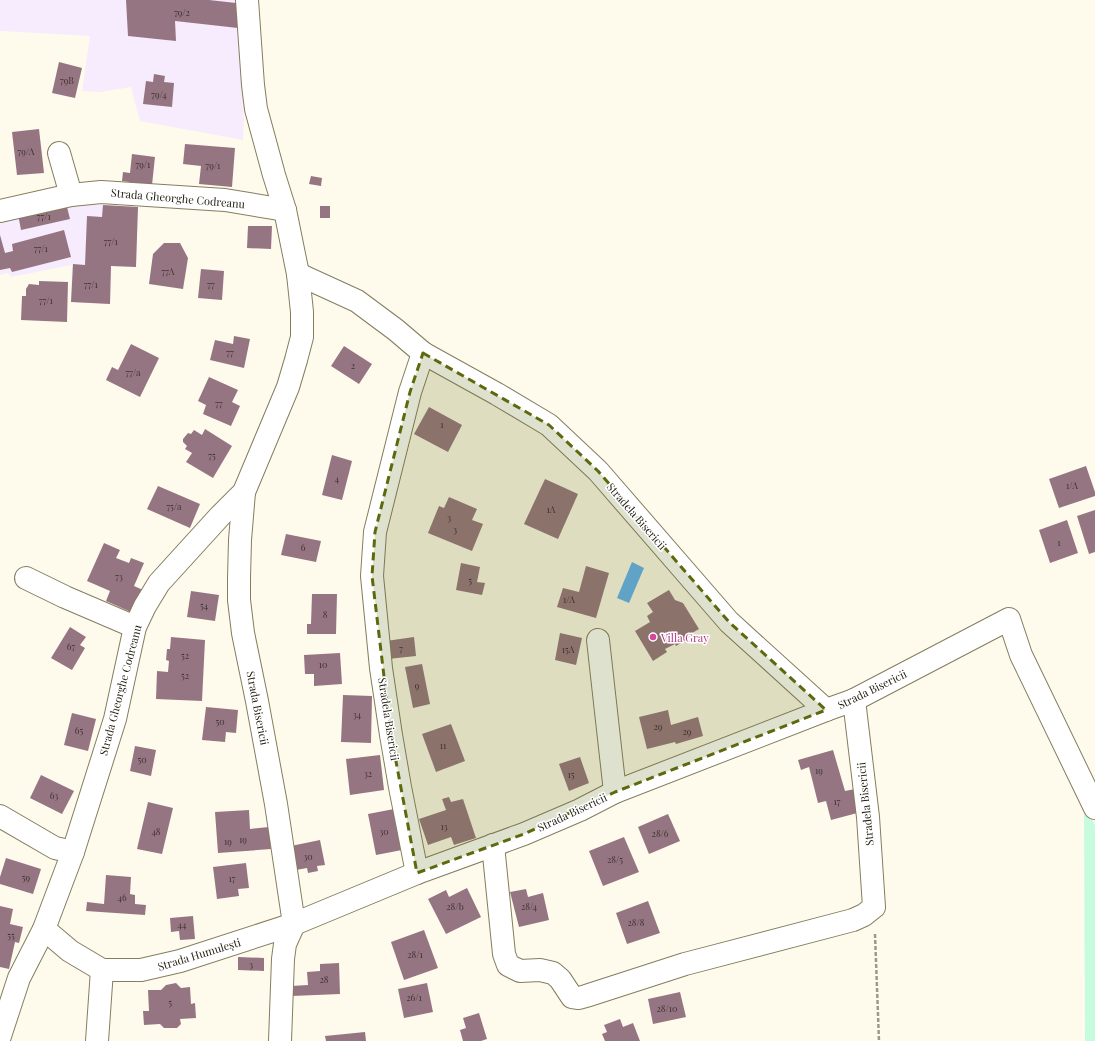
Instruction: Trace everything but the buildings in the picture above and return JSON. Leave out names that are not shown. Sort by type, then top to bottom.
[{"type":"street","name":"Strada Gheorghe Codreanu","points":[[0,1036],[19,978],[44,929],[73,852],[114,719],[135,627],[144,606],[159,583],[244,492],[288,387],[302,338],[302,312],[298,274],[285,210],[256,109],[247,0]]},
{"type":"street","points":[[59,153],[71,195]]},
{"type":"street","name":"Strada Gheorghe Codreanu","points":[[0,211],[71,195],[102,192],[225,200],[285,210]]},
{"type":"street","name":"Stradela Bisericii","points":[[298,274],[357,301],[396,330],[423,353],[549,425],[598,471],[729,622],[826,710]]},
{"type":"street","name":"Stradela Bisericii","points":[[417,873],[400,787],[381,668],[372,576],[375,532],[410,392],[423,353]]},
{"type":"street","name":"Strada Bisericii","points":[[244,492],[240,540],[239,578],[239,600],[242,626],[276,804],[294,924],[417,873],[524,834],[580,810],[615,792],[854,700],[1009,619],[1021,655],[1095,808]]},
{"type":"street","points":[[26,578],[135,627]]},
{"type":"street","points":[[598,640],[615,792]]},
{"type":"street","name":"Stradela Bisericii","points":[[854,700],[868,817],[874,908]]},
{"type":"street","points":[[0,816],[55,848],[73,852]]},
{"type":"street","points":[[493,845],[504,954],[508,965],[520,971],[540,970],[553,973],[560,979],[572,997],[579,998],[685,964],[853,920],[864,916],[874,908]]},
{"type":"street","points":[[280,1041],[285,944],[294,924]]},
{"type":"street","name":"Strada Humulești","points":[[102,970],[141,970],[180,961],[294,924]]},
{"type":"street","points":[[44,929],[70,951],[102,970],[97,1041]]},
{"type":"path","points":[[874,908],[879,1041]]},
{"type":"highlighted area","points":[[423,353],[549,425],[598,471],[729,622],[826,710],[615,792],[524,834],[417,873],[391,735],[372,576],[375,532],[410,392]]},
{"type":"shaded area","points":[[0,0],[236,0],[244,120],[243,140],[140,121],[131,87],[100,92],[82,91],[90,36],[0,31]]},
{"type":"shaded area","points":[[81,204],[138,207],[136,267],[111,266],[110,304],[71,302],[72,265],[11,277],[8,273],[0,275],[0,219],[18,214]]},
{"type":"green space","points":[[1084,802],[1095,825],[1095,1041],[1085,1041]]},
{"type":"water","points":[[632,562],[644,568],[629,603],[617,598]]},
{"type":"place","name":"Villa Gray","points":[[653,637]]}]
